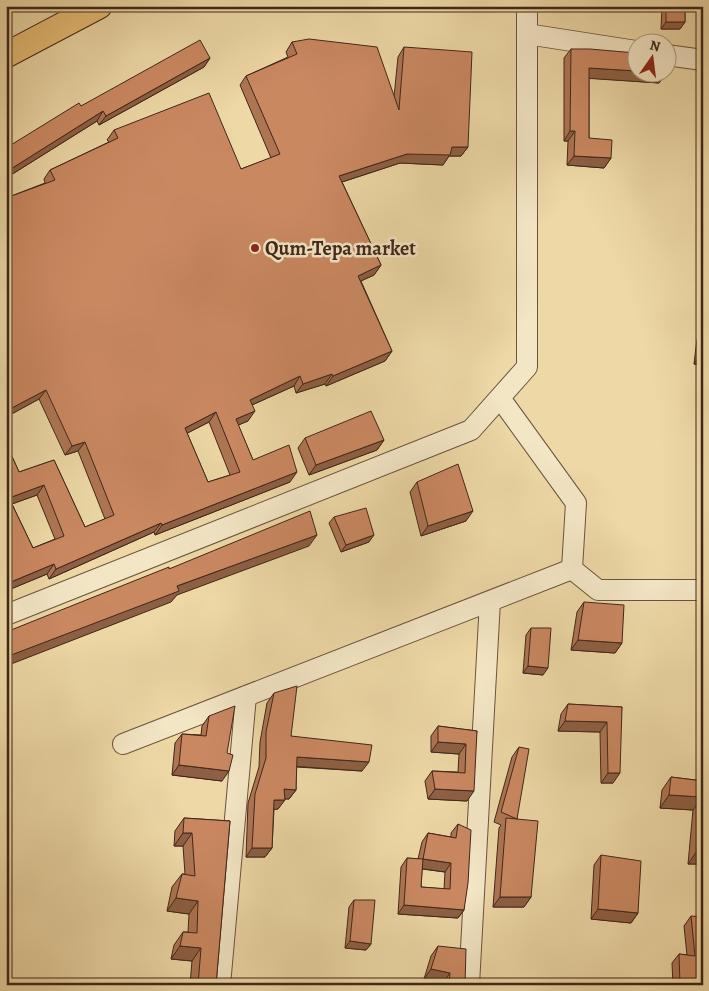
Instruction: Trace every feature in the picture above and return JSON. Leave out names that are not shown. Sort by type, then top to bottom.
[{"type":"main road","points":[[6,55],[100,6]]},
{"type":"street","points":[[6,614],[471,430],[527,367],[527,6]]},
{"type":"street","points":[[527,34],[626,49]]},
{"type":"street","points":[[676,56],[703,60]]},
{"type":"street","points":[[500,398],[576,503],[572,569]]},
{"type":"street","points":[[572,569],[598,590],[703,590]]},
{"type":"street","points":[[124,744],[572,569]]},
{"type":"street","points":[[470,985],[490,601]]},
{"type":"street","points":[[220,985],[246,696]]},
{"type":"building","points":[[666,6],[685,6],[685,22],[666,22]]},
{"type":"building","points":[[309,39],[377,47],[399,110],[404,47],[472,52],[468,147],[452,147],[450,155],[407,154],[339,176],[381,265],[358,276],[392,351],[333,376],[332,374],[303,384],[300,376],[250,400],[255,411],[236,419],[253,460],[289,445],[297,472],[162,525],[161,523],[56,569],[54,564],[6,584],[6,443],[19,472],[54,460],[85,527],[114,515],[85,442],[72,446],[46,390],[6,411],[6,198],[55,180],[50,170],[118,138],[114,130],[209,93],[241,169],[280,154],[246,76],[297,54],[292,42]],"holes":[[[216,412],[240,472],[208,482],[185,428]],[[44,485],[64,536],[33,548],[9,498]]]},
{"type":"building","points":[[200,40],[210,58],[106,116],[103,111],[6,172],[6,148],[79,103],[81,106]]},
{"type":"building","points":[[571,49],[626,52],[626,70],[589,68],[589,138],[612,140],[611,158],[574,156],[575,131],[570,131]]},
{"type":"building","points":[[703,336],[703,354],[701,354]]},
{"type":"building","points":[[371,411],[384,440],[316,465],[305,438]]},
{"type":"building","points":[[458,464],[473,511],[428,526],[417,482]]},
{"type":"building","points":[[366,508],[374,535],[346,545],[334,517]]},
{"type":"building","points":[[310,511],[317,535],[177,586],[179,591],[6,657],[6,632],[169,567],[169,569]]},
{"type":"building","points":[[584,602],[624,605],[622,643],[578,640]]},
{"type":"building","points":[[531,628],[551,628],[548,668],[528,666]]},
{"type":"building","points":[[297,686],[291,736],[372,745],[369,762],[297,757],[296,790],[284,789],[285,800],[274,800],[272,848],[252,848],[255,794],[266,758],[266,732],[274,693]]},
{"type":"building","points":[[568,704],[622,707],[620,773],[608,773],[607,722],[565,721]]},
{"type":"building","points":[[235,706],[227,753],[233,755],[229,771],[179,765],[182,734],[206,736],[209,716]]},
{"type":"building","points":[[438,726],[477,731],[474,791],[435,789],[432,771],[465,773],[466,744],[438,742]]},
{"type":"building","points":[[519,747],[529,749],[517,819],[501,812]]},
{"type":"building","points":[[671,777],[703,781],[703,851],[697,851],[702,797],[669,795]]},
{"type":"building","points":[[184,818],[230,821],[216,985],[198,985],[201,948],[180,946],[183,932],[197,933],[198,901],[176,898],[182,874],[195,876],[192,833],[183,833]]},
{"type":"building","points":[[506,818],[538,821],[531,897],[500,897]]},
{"type":"building","points":[[458,824],[471,830],[468,883],[464,910],[404,905],[407,858],[423,859],[428,833],[456,838]],"holes":[[[423,859],[451,863],[450,889],[421,887]]]},
{"type":"building","points":[[601,855],[641,861],[638,913],[598,909]]},
{"type":"building","points":[[354,900],[375,900],[371,944],[350,941]]},
{"type":"building","points":[[691,916],[703,917],[703,985],[680,985],[679,954],[695,956]]},
{"type":"building","points":[[438,946],[466,949],[465,985],[449,985],[450,973],[431,969]]},
{"type":"place","name":"Qum-Tepa market","points":[[255,248]]}]
